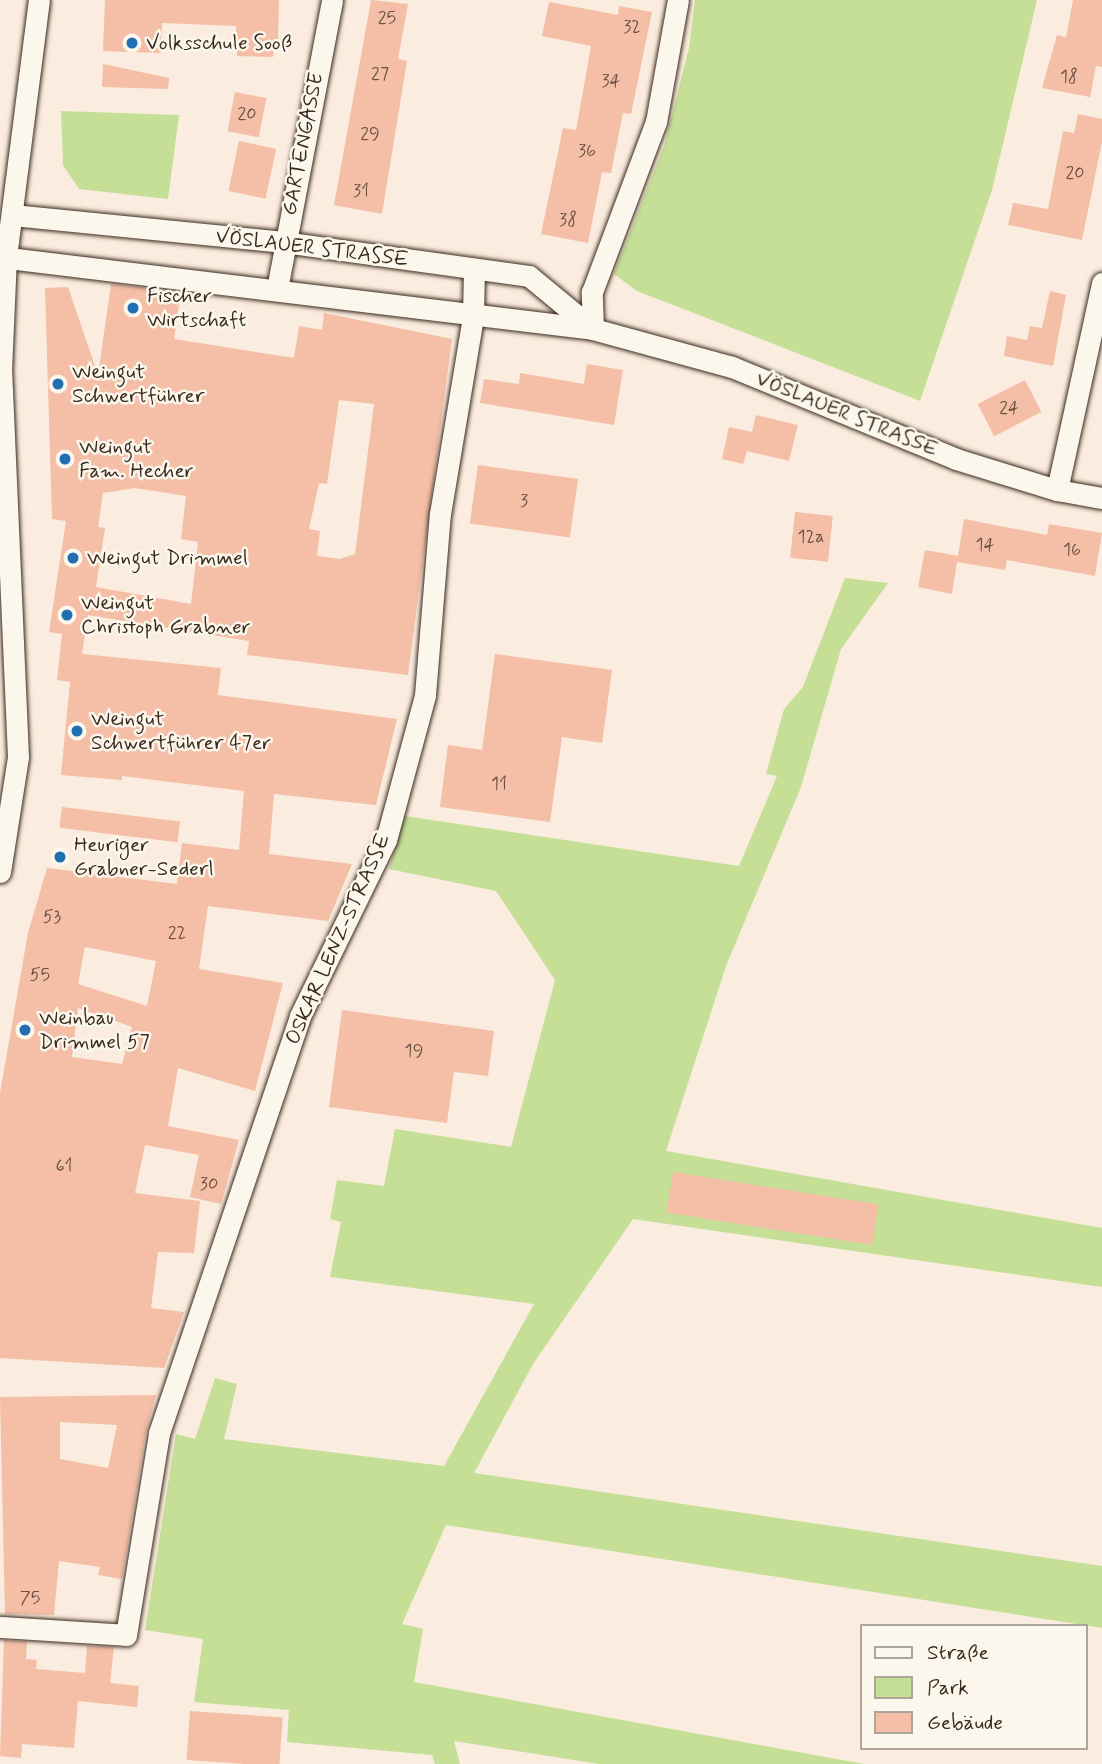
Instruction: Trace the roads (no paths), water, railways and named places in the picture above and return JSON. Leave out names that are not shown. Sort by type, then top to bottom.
[{"type":"street","points":[[0,872],[18,757],[1,371],[3,257],[13,215],[39,0]]},
{"type":"street","name":"GARTENGASSE","points":[[277,289],[332,0]]},
{"type":"street","points":[[593,329],[592,292],[656,122],[678,0]]},
{"type":"street","name":"VÖSLAUER STRASSE","points":[[13,215],[284,242],[529,276],[593,329]]},
{"type":"street","name":"VÖSLAUER STRASSE","points":[[3,257],[593,329],[732,367],[956,459],[1057,490],[1102,498]]},
{"type":"street","name":"OSKAR LENZ-STRASSE","points":[[0,1627],[126,1635],[159,1433],[300,1017],[386,840],[425,695],[440,514],[473,316],[474,270]]},
{"type":"street","points":[[1057,490],[1102,283]]},
{"type":"place","name":"Volksschule Sooß","points":[[132,43]]},
{"type":"place","name":"Fischer Wirtschaft","points":[[133,308]]},
{"type":"place","name":"Weingut Schwertführer","points":[[58,384]]},
{"type":"place","name":"Weingut Fam. Hecher","points":[[65,459]]},
{"type":"place","name":"Weingut Drimmel","points":[[73,558]]},
{"type":"place","name":"Weingut Christoph Grabner","points":[[67,615]]},
{"type":"place","name":"Weingut Schwertführer 47er","points":[[77,731]]},
{"type":"place","name":"Heuriger Grabner-Sederl","points":[[60,857]]},
{"type":"place","name":"Weinbau Drimmel 57","points":[[25,1030]]}]
